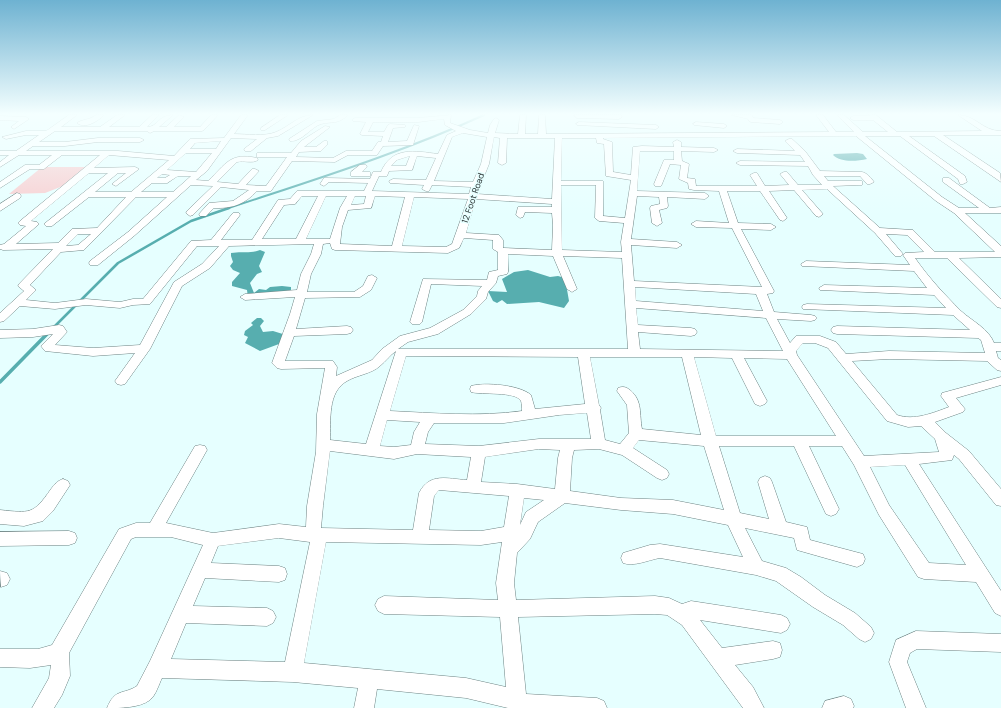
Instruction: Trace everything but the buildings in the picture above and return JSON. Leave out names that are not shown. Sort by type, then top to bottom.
[{"type":"street","points":[[0,165],[26,148]]},
{"type":"street","points":[[118,153],[126,148]]},
{"type":"street","points":[[3,247],[81,248],[133,195],[187,148]]},
{"type":"street","points":[[94,263],[131,234],[176,195],[198,174],[220,148]]},
{"type":"street","points":[[190,182],[268,189],[299,148]]},
{"type":"street","points":[[293,155],[319,148]]},
{"type":"street","points":[[190,213],[234,160],[242,158],[293,155],[337,160],[346,153],[374,153],[378,148]]},
{"type":"street","points":[[424,195],[427,183],[444,148]]},
{"type":"street","name":"12 Foot Road","points":[[488,148],[485,164],[476,185],[462,233],[496,238],[498,240],[498,249],[503,251]]},
{"type":"street","points":[[502,163],[503,148]]},
{"type":"street","points":[[559,148],[556,206],[558,225],[557,252],[562,268],[572,289]]},
{"type":"street","points":[[608,148],[609,174],[635,178]]},
{"type":"street","points":[[797,148],[827,185],[878,231],[898,254]]},
{"type":"street","points":[[877,148],[939,199],[957,211],[988,238],[1000,254]]},
{"type":"street","points":[[919,148],[962,178],[963,182]]},
{"type":"street","points":[[957,148],[997,175],[1001,180]]},
{"type":"street","points":[[634,353],[626,242],[635,178],[636,149],[714,150],[717,159]]},
{"type":"street","points":[[678,149],[678,162]]},
{"type":"street","points":[[184,151],[218,151]]},
{"type":"street","points":[[737,151],[802,153]]},
{"type":"street","points":[[0,154],[118,153],[176,158]]},
{"type":"street","points":[[0,186],[28,167],[41,167],[59,154]]},
{"type":"street","points":[[3,247],[34,224],[23,223],[87,172],[106,154]]},
{"type":"street","points":[[300,241],[327,180],[374,177],[384,174],[389,163],[402,155],[440,156]]},
{"type":"street","points":[[387,169],[409,168],[414,155]]},
{"type":"street","points":[[116,184],[150,156]]},
{"type":"street","points":[[658,184],[666,162],[678,162],[685,164],[683,179],[692,181],[693,188],[723,193]]},
{"type":"street","points":[[740,163],[810,164]]},
{"type":"street","points":[[363,167],[354,174],[374,177]]},
{"type":"street","points":[[87,172],[133,170]]},
{"type":"street","points":[[49,224],[115,171]]},
{"type":"street","points":[[160,171],[172,172],[176,174],[198,174]]},
{"type":"street","points":[[239,187],[255,171]]},
{"type":"street","points":[[816,173],[862,174],[870,182]]},
{"type":"street","points":[[150,180],[167,180],[176,174]]},
{"type":"street","points":[[784,174],[798,188],[819,214]]},
{"type":"street","points":[[754,175],[783,218]]},
{"type":"street","points":[[344,208],[368,206],[369,194],[374,177]]},
{"type":"street","points":[[558,179],[594,177]]},
{"type":"street","points":[[558,179],[600,183],[599,218],[629,221]]},
{"type":"street","points":[[946,180],[988,210]]},
{"type":"street","points":[[394,181],[476,185]]},
{"type":"street","points":[[633,192],[663,194],[723,193],[859,183]]},
{"type":"street","points":[[203,214],[212,205],[224,206],[239,202],[246,198],[255,188]]},
{"type":"street","points":[[256,241],[281,202],[292,202],[300,193],[323,189],[352,194],[473,196],[556,206]]},
{"type":"street","points":[[630,284],[760,291],[770,290],[735,226],[723,193]]},
{"type":"street","points":[[87,194],[176,195]]},
{"type":"street","points":[[352,194],[344,208],[334,247],[448,250],[456,246],[462,233]]},
{"type":"street","points":[[657,223],[654,208],[664,206],[663,194]]},
{"type":"street","points":[[396,249],[410,195]]},
{"type":"street","points":[[1,206],[17,196]]},
{"type":"street","points":[[520,215],[521,209],[556,206]]},
{"type":"street","points":[[957,211],[1001,210]]},
{"type":"street","points":[[214,243],[236,215]]},
{"type":"street","points":[[696,224],[771,227]]},
{"type":"street","points":[[0,319],[31,290],[23,287],[24,284],[75,231],[99,231]]},
{"type":"street","points":[[878,231],[910,232],[933,256]]},
{"type":"street","points":[[988,238],[1001,239]]},
{"type":"street","points":[[17,303],[55,306],[86,302],[120,305],[133,302],[146,302],[194,243],[335,240]]},
{"type":"street","points":[[293,672],[316,536],[315,506],[323,445],[324,414],[331,367],[329,364],[278,364],[289,333],[306,274],[316,254],[319,241]]},
{"type":"street","points":[[121,381],[144,349],[178,284],[206,266],[227,242]]},
{"type":"street","points":[[626,242],[677,245]]},
{"type":"street","points":[[328,391],[342,378],[357,373],[376,363],[386,352],[404,339],[434,331],[467,312],[482,298],[483,291],[491,284],[493,274],[503,272],[503,251],[628,255]]},
{"type":"street","points":[[1000,254],[933,256],[908,255],[926,281],[956,312],[986,338],[990,352],[1001,367]]},
{"type":"street","points":[[950,255],[1001,305]]},
{"type":"street","points":[[806,264],[917,268]]},
{"type":"street","points":[[245,297],[301,294],[356,294],[367,288],[372,278]]},
{"type":"street","points":[[416,322],[427,281],[491,284]]},
{"type":"street","points":[[824,288],[937,292]]},
{"type":"street","points":[[760,291],[770,315],[791,355],[860,462],[884,510],[924,571],[981,574]]},
{"type":"street","points":[[631,304],[770,315],[809,313],[956,312]]},
{"type":"street","points":[[632,328],[691,332]]},
{"type":"street","points":[[0,334],[33,333],[59,329],[61,332],[47,346],[49,348],[94,352],[144,349]]},
{"type":"street","points":[[289,333],[347,330]]},
{"type":"street","points":[[837,330],[982,334]]},
{"type":"street","points":[[791,355],[790,350],[800,339],[816,339],[832,345],[892,418],[904,422],[924,420],[958,410],[947,396],[1001,381]]},
{"type":"street","points":[[844,358],[990,352],[1001,347]]},
{"type":"street","points":[[371,451],[401,352],[791,355]]},
{"type":"street","points":[[687,353],[710,441],[738,531],[756,567]]},
{"type":"street","points":[[584,354],[599,444]]},
{"type":"street","points":[[736,354],[760,401]]},
{"type":"street","points":[[476,389],[499,389],[521,394],[525,397],[529,414]]},
{"type":"street","points":[[623,391],[632,398],[635,408],[633,424],[636,434]]},
{"type":"street","points":[[382,415],[431,418],[504,418],[529,414],[594,408]]},
{"type":"street","points":[[417,449],[418,438],[424,425],[431,418]]},
{"type":"street","points":[[924,420],[941,437],[964,455],[1001,500]]},
{"type":"street","points":[[636,434],[710,441],[846,441]]},
{"type":"street","points":[[623,450],[636,434]]},
{"type":"street","points":[[860,462],[909,460],[947,456],[941,437]]},
{"type":"street","points":[[799,441],[831,509]]},
{"type":"street","points":[[323,445],[394,453],[417,449],[479,452],[539,444],[599,444],[623,450],[662,474]]},
{"type":"street","points":[[562,497],[565,458],[569,444]]},
{"type":"street","points":[[154,530],[200,450]]},
{"type":"street","points":[[473,486],[479,452]]},
{"type":"street","points":[[909,460],[1001,607]]},
{"type":"street","points":[[765,482],[780,528]]},
{"type":"street","points":[[420,537],[427,493],[431,487],[436,484],[517,490],[620,504],[673,507],[801,532],[803,545],[857,559]]},
{"type":"street","points":[[20,538],[42,513],[63,485]]},
{"type":"street","points":[[517,490],[505,583],[518,703]]},
{"type":"street","points":[[0,658],[42,658],[51,657],[59,652],[125,534],[136,530],[171,530],[213,540],[279,531],[316,536],[481,538],[511,541],[524,534],[532,517],[562,497]]},
{"type":"street","points":[[0,517],[37,517]]},
{"type":"street","points":[[0,539],[69,538]]},
{"type":"street","points":[[117,708],[125,700],[141,696],[144,693],[157,668],[213,540]]},
{"type":"street","points":[[629,558],[650,552],[660,551],[756,567],[780,574],[795,583],[818,601],[849,619],[865,633]]},
{"type":"street","points":[[200,570],[279,574]]},
{"type":"street","points":[[384,605],[508,608],[655,605],[669,607],[681,613],[688,619],[746,694],[754,708]]},
{"type":"street","points":[[681,613],[691,610],[781,624]]},
{"type":"street","points":[[180,614],[267,617]]},
{"type":"street","points":[[916,708],[898,662],[903,647],[916,640],[1001,643]]},
{"type":"street","points":[[718,658],[773,650]]},
{"type":"street","points":[[42,708],[59,680],[62,666],[59,652]]},
{"type":"street","points":[[157,668],[293,672],[466,688],[518,703],[597,708]]},
{"type":"street","points":[[364,708],[369,680]]},
{"type":"shaded area","points":[[42,167],[86,167],[73,182],[45,193],[9,194]]},
{"type":"water","points":[[834,154],[863,154],[867,159],[854,161],[845,160],[836,158],[833,155]]},
{"type":"water","points":[[260,250],[265,252],[259,266],[262,272],[257,274],[250,283],[254,293],[259,289],[266,290],[270,287],[291,287],[291,290],[282,296],[248,298],[247,290],[232,286],[232,282],[240,273],[233,270],[230,266],[233,262],[231,253],[253,252]]},
{"type":"water","points":[[528,270],[550,277],[558,276],[565,278],[569,301],[564,308],[539,302],[507,304],[502,300],[497,303],[493,301],[488,291],[507,292],[502,279],[514,272]]},
{"type":"water","points":[[257,318],[261,318],[264,321],[260,326],[263,332],[273,331],[286,335],[279,344],[260,351],[245,343],[248,337],[244,335],[245,331],[253,325],[251,323]]},
{"type":"waterway","points":[[228,208],[324,177],[405,148]]},
{"type":"waterway","points":[[53,328],[118,263],[191,221],[228,208]]},
{"type":"waterway","points":[[0,382],[48,333]]}]
